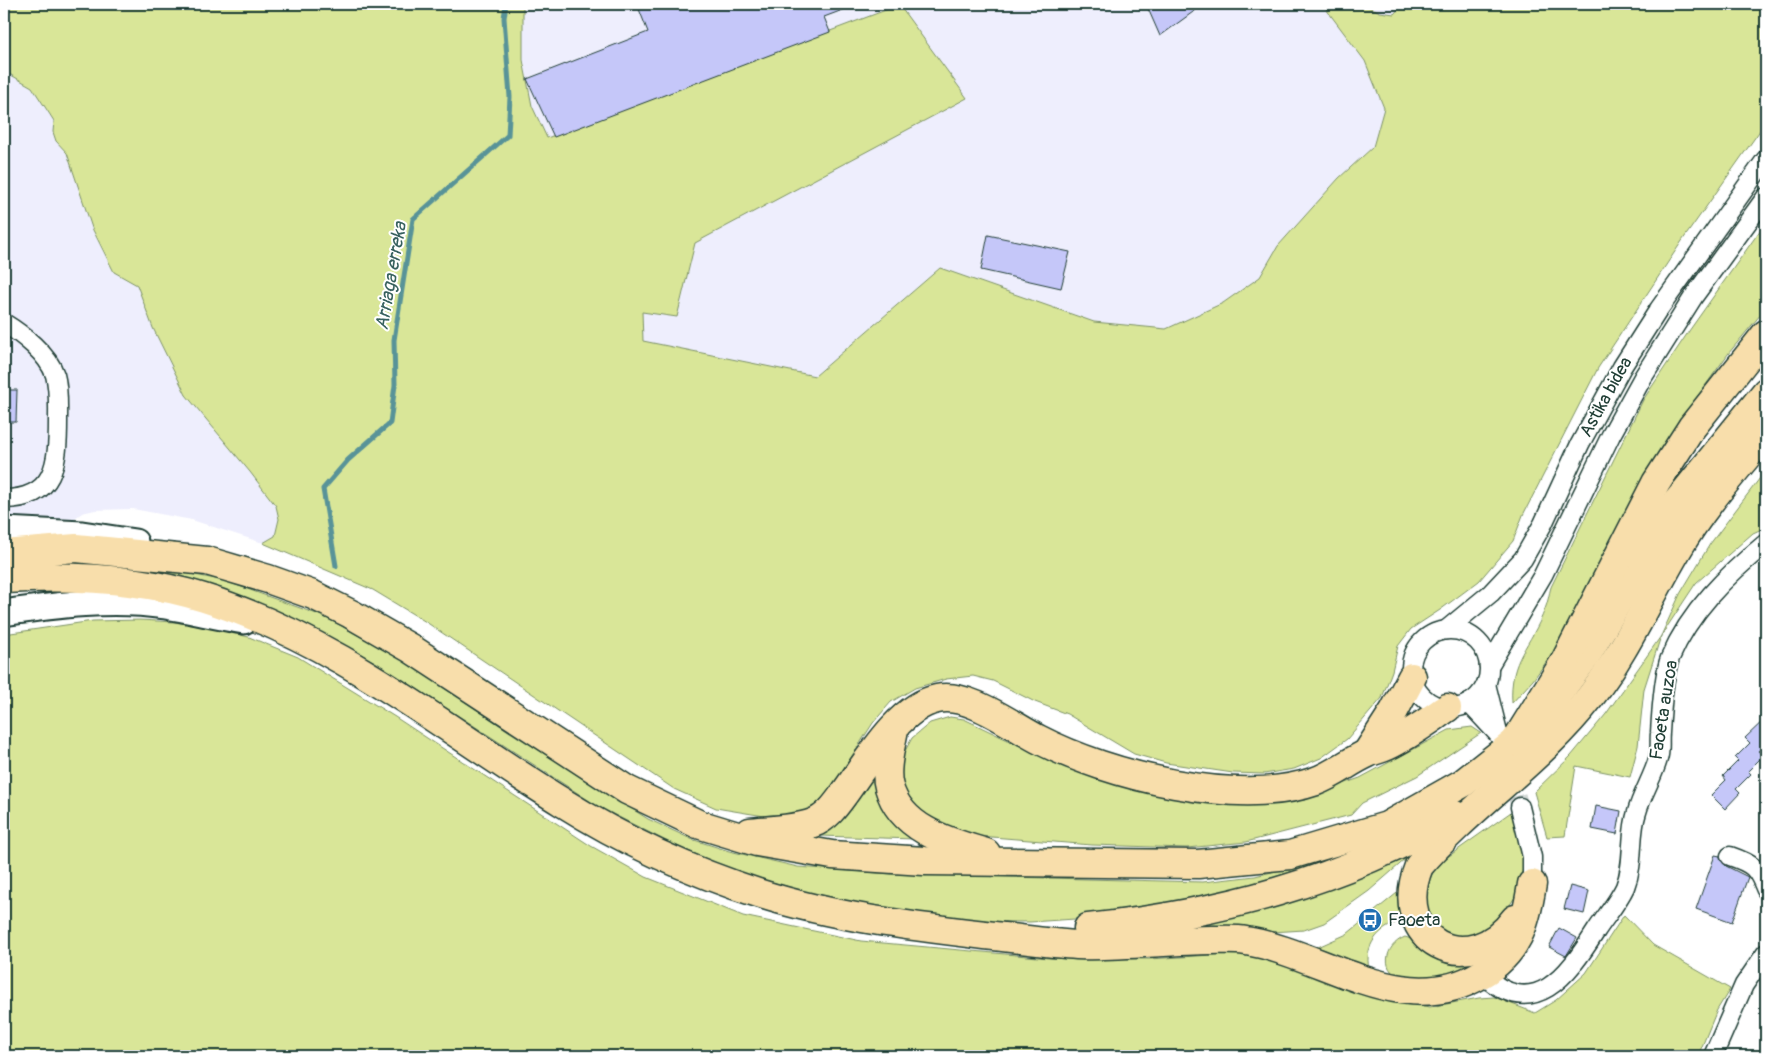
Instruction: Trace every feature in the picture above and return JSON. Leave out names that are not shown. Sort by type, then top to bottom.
[{"type":"main road","points":[[1515,742],[1568,656],[1656,483],[1692,427],[1766,334]]},
{"type":"main road","points":[[4,554],[76,548],[207,561],[313,595],[352,614],[410,648],[627,790],[698,824],[757,842],[832,855],[924,861],[1198,864],[1290,855],[1387,826],[1463,783],[1515,742],[1547,708],[1586,656],[1673,507],[1766,392]]},
{"type":"main road","points":[[1532,884],[1516,917],[1504,934],[1485,947],[1452,950],[1428,937],[1414,917],[1412,891],[1419,866],[1496,792],[1551,743],[1590,697],[1619,656],[1679,547],[1701,512],[1766,433]]},
{"type":"main road","points":[[4,579],[82,578],[143,584],[203,597],[276,626],[321,647],[367,673],[562,802],[647,849],[770,897],[843,916],[952,931],[1080,945],[1198,940],[1245,941],[1282,951],[1362,980],[1407,990],[1448,988],[1482,974],[1514,945],[1526,921],[1532,884]]},
{"type":"main road","points":[[1367,753],[1394,711],[1412,677]]},
{"type":"main road","points":[[728,834],[784,828],[814,822],[830,812],[906,715],[921,705],[938,698],[959,699],[976,705],[1042,741],[1131,774],[1189,787],[1247,792],[1270,790],[1316,781],[1367,753],[1386,746],[1458,706]]},
{"type":"main road","points":[[894,728],[888,786],[896,803],[914,824],[939,839],[1014,861]]},
{"type":"main road","points":[[952,931],[1085,928],[1146,922],[1202,912],[1262,898],[1382,854],[1438,826],[1496,792]]},
{"type":"street","name":"Astika bidea","points":[[1446,630],[1492,593],[1522,559],[1543,524],[1580,444],[1622,367],[1659,309],[1766,159]]},
{"type":"street","name":"Astika bidea","points":[[1487,675],[1543,575],[1611,435],[1643,377],[1694,296],[1766,197]]},
{"type":"street","points":[[4,323],[44,357],[54,374],[57,391],[58,450],[53,474],[42,487],[29,497],[4,499]]},
{"type":"street","points":[[4,530],[82,534],[126,540],[207,561]]},
{"type":"street","name":"Faoeta auzoa","points":[[1482,974],[1496,987],[1529,994],[1544,990],[1561,979],[1582,953],[1624,888],[1631,863],[1636,813],[1659,758],[1660,733],[1669,661],[1682,632],[1701,606],[1736,568],[1766,543]]},
{"type":"street","points":[[4,613],[43,607],[110,603],[163,606],[276,626]]},
{"type":"street","points":[[1458,706],[1499,736],[1484,650],[1473,638],[1463,632],[1446,630],[1428,636],[1420,644],[1414,655],[1411,667],[1412,677],[1417,690],[1425,699],[1436,705],[1458,706],[1479,695],[1487,675]]},
{"type":"street","points":[[1520,807],[1532,857],[1532,884]]},
{"type":"street","points":[[1730,856],[1751,863],[1759,873],[1766,890]]},
{"type":"street","points":[[1713,1056],[1744,984],[1766,953]]},
{"type":"shaded area","points":[[523,4],[1331,4],[1326,9],[1365,61],[1384,108],[1373,147],[1339,178],[1278,246],[1260,277],[1223,303],[1166,329],[1094,322],[940,268],[815,376],[643,341],[642,311],[677,317],[695,243],[967,98],[547,138],[532,106],[523,60]]},
{"type":"shaded area","points":[[1363,4],[1403,4],[1395,14],[1380,12]]},
{"type":"shaded area","points":[[4,71],[32,87],[54,121],[53,132],[56,141],[67,153],[92,228],[114,272],[137,285],[153,328],[186,395],[276,506],[279,519],[275,537],[263,543],[192,520],[133,509],[95,510],[82,513],[68,523],[4,517]]},
{"type":"green space","points":[[4,4],[523,4],[523,60],[532,106],[547,138],[899,5],[967,98],[695,243],[677,317],[642,312],[643,341],[815,376],[940,268],[1094,322],[1166,329],[1223,303],[1260,277],[1278,246],[1339,178],[1373,147],[1384,108],[1365,61],[1326,9],[1331,4],[1363,4],[1380,12],[1394,14],[1403,4],[1766,4],[1766,122],[1682,241],[1598,368],[1523,515],[1513,541],[1479,581],[1411,629],[1398,646],[1392,671],[1382,698],[1347,739],[1321,758],[1294,769],[1264,774],[1233,773],[1166,763],[1134,754],[1067,714],[1035,702],[993,681],[973,676],[946,679],[915,688],[891,702],[873,723],[830,790],[813,807],[793,816],[764,816],[716,808],[674,789],[426,622],[373,590],[263,543],[275,536],[279,519],[276,506],[186,395],[153,328],[137,285],[114,272],[92,228],[67,153],[56,141],[53,132],[54,121],[32,87],[4,71]]},
{"type":"green space","points":[[1766,222],[1766,308],[1728,354],[1669,436],[1605,552],[1563,639],[1533,680],[1512,703],[1512,688],[1517,664],[1539,622],[1551,587],[1643,400]]},
{"type":"green space","points":[[1766,470],[1766,527],[1753,533],[1696,583],[1661,636],[1680,594],[1710,544]]},
{"type":"green space","points":[[77,561],[161,568],[225,581],[325,617],[403,660],[510,732],[648,819],[691,839],[729,851],[798,867],[892,874],[1203,882],[1255,876],[1352,853],[1278,883],[1150,914],[1030,922],[954,921],[842,902],[733,871],[664,840],[599,807],[377,663],[306,624],[243,600],[33,565]]},
{"type":"green space","points":[[140,620],[174,622],[211,628],[249,637],[298,657],[395,717],[591,846],[646,877],[743,916],[861,941],[1049,958],[1149,959],[1243,953],[1397,1001],[1430,1007],[1494,997],[1535,1013],[1556,1000],[1586,973],[1624,915],[1653,945],[1730,989],[1717,1010],[1698,1056],[4,1056],[4,634],[93,621]]},
{"type":"green space","points":[[1661,636],[1644,689],[1638,746],[1630,777],[1576,766],[1565,836],[1547,837],[1534,792],[1571,756],[1606,714]]},
{"type":"green space","points":[[950,717],[964,719],[1018,745],[1125,787],[1201,800],[1323,791],[1360,778],[1449,730],[1472,727],[1481,733],[1417,776],[1362,803],[1351,815],[1246,842],[1187,848],[1092,845],[979,836],[941,826],[917,810],[903,794],[899,762],[912,738],[930,723]]},
{"type":"green space","points":[[878,763],[914,839],[820,836],[830,830],[855,805]]},
{"type":"green space","points":[[1511,812],[1524,859],[1517,894],[1498,923],[1461,940],[1447,935],[1435,925],[1427,908],[1426,899],[1429,881],[1439,863]]},
{"type":"green space","points":[[1407,858],[1369,891],[1324,923],[1304,930],[1272,932],[1182,928],[1328,890]]},
{"type":"green space","points":[[1397,893],[1400,921],[1385,928],[1374,939],[1369,952],[1369,969],[1318,947],[1347,934]]},
{"type":"green space","points":[[1405,937],[1412,940],[1428,953],[1443,960],[1458,963],[1483,961],[1465,973],[1455,976],[1405,978],[1391,971],[1387,959],[1392,946]]},
{"type":"building","points":[[637,4],[856,5],[824,17],[830,32],[554,137],[527,79],[648,32]]},
{"type":"building","points":[[1146,4],[1204,4],[1160,36]]},
{"type":"building","points":[[988,235],[1070,252],[1061,288],[981,270]]},
{"type":"building","points":[[4,390],[17,390],[16,422],[4,422]]},
{"type":"building","points":[[1766,718],[1766,743],[1758,751],[1763,756],[1748,771],[1751,774],[1736,789],[1740,793],[1725,809],[1711,795],[1726,780],[1723,776],[1738,761],[1735,758],[1750,743],[1745,738]]},
{"type":"building","points":[[1596,806],[1621,811],[1617,834],[1592,829]]},
{"type":"building","points":[[1715,855],[1720,856],[1726,866],[1748,877],[1732,922],[1696,909]]},
{"type":"building","points":[[1570,886],[1589,891],[1584,914],[1564,909]]},
{"type":"building","points":[[1559,928],[1577,938],[1566,956],[1549,947]]},
{"type":"waterway","name":"Arriaga erreka","points":[[336,566],[323,489],[348,460],[390,423],[395,385],[394,340],[413,219],[508,135],[510,97],[504,18],[506,4]]},
{"type":"tunnel","points":[[1509,770],[1520,807]]},
{"type":"place","name":"Faoeta","points":[[1370,920]]}]
